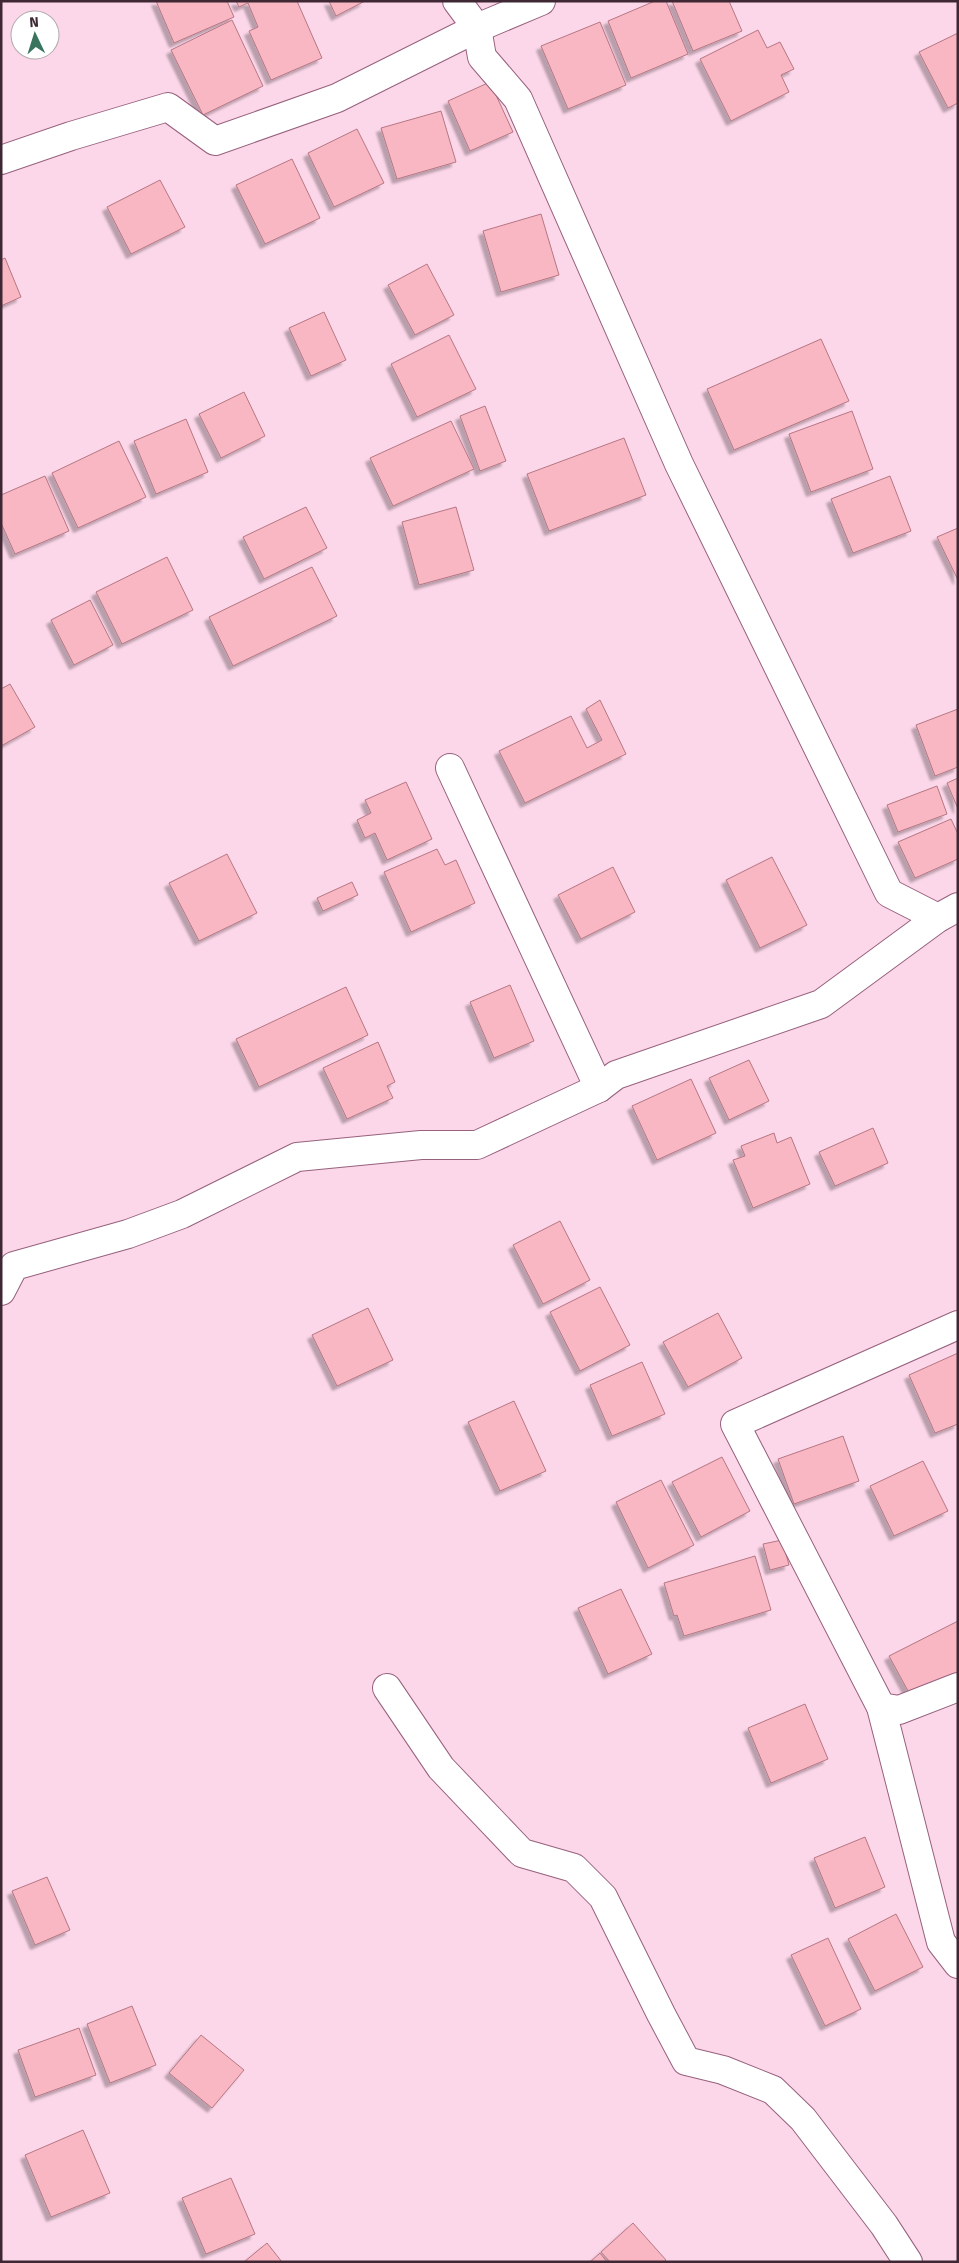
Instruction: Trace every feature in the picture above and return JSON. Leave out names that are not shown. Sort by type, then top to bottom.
[{"type":"street","points":[[457,1],[477,28],[482,57],[518,100],[679,464],[889,893],[948,913]]},
{"type":"street","points":[[1,160],[71,136],[168,107],[215,142],[337,98],[477,28],[542,1]]},
{"type":"street","points":[[450,768],[599,1088]]},
{"type":"street","points":[[1,1291],[14,1266],[128,1234],[182,1214],[297,1156],[421,1145],[477,1144],[599,1088],[616,1075],[821,1004],[948,913]]},
{"type":"street","points":[[958,1325],[735,1424],[881,1707],[941,1942],[958,1964]]},
{"type":"street","points":[[881,1707],[899,1710],[958,1687]]},
{"type":"street","points":[[387,1688],[441,1768],[522,1853],[574,1868],[603,1897],[686,2061],[723,2070],[773,2090],[803,2119],[884,2224],[908,2262]]},
{"type":"building","points":[[156,1],[227,1],[234,17],[174,43]]},
{"type":"building","points":[[236,1],[297,1],[322,58],[271,80],[249,31],[258,27],[248,3],[239,7]]},
{"type":"building","points":[[329,1],[365,1],[336,16]]},
{"type":"building","points":[[655,1],[666,1],[688,54],[631,78],[608,21]]},
{"type":"building","points":[[672,1],[729,1],[742,31],[693,51]]},
{"type":"building","points":[[232,20],[263,86],[203,115],[171,50]]},
{"type":"building","points":[[600,22],[626,85],[568,109],[541,46]]},
{"type":"building","points":[[758,30],[767,48],[780,42],[794,69],[781,75],[789,92],[731,121],[700,59]]},
{"type":"building","points":[[958,33],[958,103],[948,108],[919,52]]},
{"type":"building","points":[[490,82],[513,132],[470,151],[448,101]]},
{"type":"building","points":[[441,111],[456,162],[397,179],[381,128]]},
{"type":"building","points":[[357,129],[384,183],[334,207],[308,153]]},
{"type":"building","points":[[292,159],[320,218],[265,244],[236,185]]},
{"type":"building","points":[[160,180],[185,227],[131,254],[107,207]]},
{"type":"building","points":[[541,214],[559,275],[501,292],[483,231]]},
{"type":"building","points":[[5,258],[21,297],[1,306],[1,260]]},
{"type":"building","points":[[427,264],[454,315],[415,335],[388,285]]},
{"type":"building","points":[[324,312],[346,360],[311,376],[289,328]]},
{"type":"building","points":[[449,335],[476,389],[417,417],[391,364]]},
{"type":"building","points":[[821,339],[849,401],[734,450],[707,389]]},
{"type":"building","points":[[244,392],[265,436],[221,458],[199,414]]},
{"type":"building","points":[[485,406],[506,461],[480,471],[460,416]]},
{"type":"building","points":[[852,411],[873,469],[811,492],[789,434]]},
{"type":"building","points":[[186,419],[208,472],[156,494],[134,441]]},
{"type":"building","points":[[451,421],[474,469],[393,506],[370,458]]},
{"type":"building","points":[[624,438],[646,495],[549,531],[527,474]]},
{"type":"building","points":[[119,441],[146,497],[78,528],[52,473]]},
{"type":"building","points":[[45,476],[69,531],[15,554],[1,523],[1,495]]},
{"type":"building","points":[[890,476],[911,531],[853,553],[831,499]]},
{"type":"building","points":[[306,507],[327,548],[264,579],[243,537]]},
{"type":"building","points":[[456,507],[474,570],[419,585],[402,522]]},
{"type":"building","points":[[958,528],[958,580],[937,537]]},
{"type":"building","points":[[167,557],[193,610],[122,644],[96,592]]},
{"type":"building","points":[[312,567],[337,616],[233,666],[209,617]]},
{"type":"building","points":[[90,600],[113,645],[74,665],[51,620]]},
{"type":"building","points":[[10,684],[35,727],[1,746],[1,689]]},
{"type":"building","points":[[600,700],[626,754],[525,803],[499,751],[571,716],[587,748],[602,740],[586,709]]},
{"type":"building","points":[[958,709],[958,767],[935,776],[916,725]]},
{"type":"building","points":[[958,778],[958,809],[947,783]]},
{"type":"building","points":[[406,782],[432,839],[387,860],[375,833],[365,838],[357,820],[371,813],[365,800]]},
{"type":"building","points":[[937,786],[947,814],[898,832],[887,805]]},
{"type":"building","points":[[951,819],[958,834],[958,859],[915,878],[898,842]]},
{"type":"building","points":[[437,849],[445,865],[456,860],[475,903],[411,932],[384,872]]},
{"type":"building","points":[[227,854],[257,913],[199,941],[169,883]]},
{"type":"building","points":[[772,857],[807,925],[760,948],[726,880]]},
{"type":"building","points":[[613,867],[635,912],[581,939],[558,895]]},
{"type":"building","points":[[352,882],[358,895],[323,911],[317,898]]},
{"type":"building","points":[[510,985],[534,1041],[494,1058],[470,1002]]},
{"type":"building","points":[[346,987],[368,1035],[259,1087],[236,1039]]},
{"type":"building","points":[[378,1042],[395,1082],[387,1086],[393,1098],[347,1119],[323,1068]]},
{"type":"building","points":[[749,1060],[769,1101],[729,1120],[709,1078]]},
{"type":"building","points":[[691,1079],[716,1133],[657,1160],[632,1106]]},
{"type":"building","points":[[873,1128],[888,1163],[835,1186],[819,1152]]},
{"type":"building","points":[[774,1133],[777,1143],[791,1137],[810,1184],[753,1208],[733,1160],[745,1156],[741,1146]]},
{"type":"building","points":[[560,1221],[590,1280],[543,1304],[513,1245]]},
{"type":"building","points":[[600,1287],[630,1345],[580,1371],[550,1312]]},
{"type":"building","points":[[368,1308],[393,1360],[337,1386],[312,1335]]},
{"type":"building","points":[[718,1313],[742,1358],[688,1387],[663,1342]]},
{"type":"building","points":[[958,1353],[958,1424],[935,1433],[909,1375]]},
{"type":"building","points":[[642,1362],[665,1414],[612,1436],[590,1385]]},
{"type":"building","points":[[514,1401],[546,1471],[500,1491],[468,1422]]},
{"type":"building","points":[[843,1436],[859,1481],[794,1504],[778,1459]]},
{"type":"building","points":[[722,1457],[750,1511],[701,1537],[672,1482]]},
{"type":"building","points":[[923,1461],[948,1511],[894,1536],[870,1486]]},
{"type":"building","points":[[661,1480],[694,1545],[648,1568],[616,1502]]},
{"type":"building","points":[[782,1540],[789,1565],[770,1570],[763,1544]]},
{"type":"building","points":[[755,1556],[771,1610],[684,1636],[677,1615],[674,1616],[664,1583]]},
{"type":"building","points":[[621,1589],[652,1654],[608,1674],[578,1608]]},
{"type":"building","points":[[958,1621],[958,1680],[914,1702],[889,1656]]},
{"type":"building","points":[[805,1704],[828,1759],[771,1783],[748,1728]]},
{"type":"building","points":[[865,1837],[885,1887],[835,1908],[814,1858]]},
{"type":"building","points":[[47,1877],[70,1930],[35,1945],[12,1891]]},
{"type":"building","points":[[896,1914],[923,1967],[875,1991],[848,1939]]},
{"type":"building","points":[[828,1938],[861,2009],[825,2026],[791,1955]]},
{"type":"building","points":[[132,2006],[156,2065],[110,2083],[87,2024]]},
{"type":"building","points":[[79,2028],[96,2075],[35,2097],[18,2050]]},
{"type":"building","points":[[201,2035],[244,2070],[212,2108],[169,2073]]},
{"type":"building","points":[[83,2130],[110,2193],[51,2217],[25,2155]]},
{"type":"building","points":[[231,2178],[255,2234],[206,2254],[182,2198]]},
{"type":"building","points":[[633,2223],[666,2260],[664,2262],[610,2262],[601,2252]]},
{"type":"building","points":[[267,2243],[282,2262],[244,2262]]},
{"type":"building","points":[[600,2253],[607,2262],[590,2262]]}]
